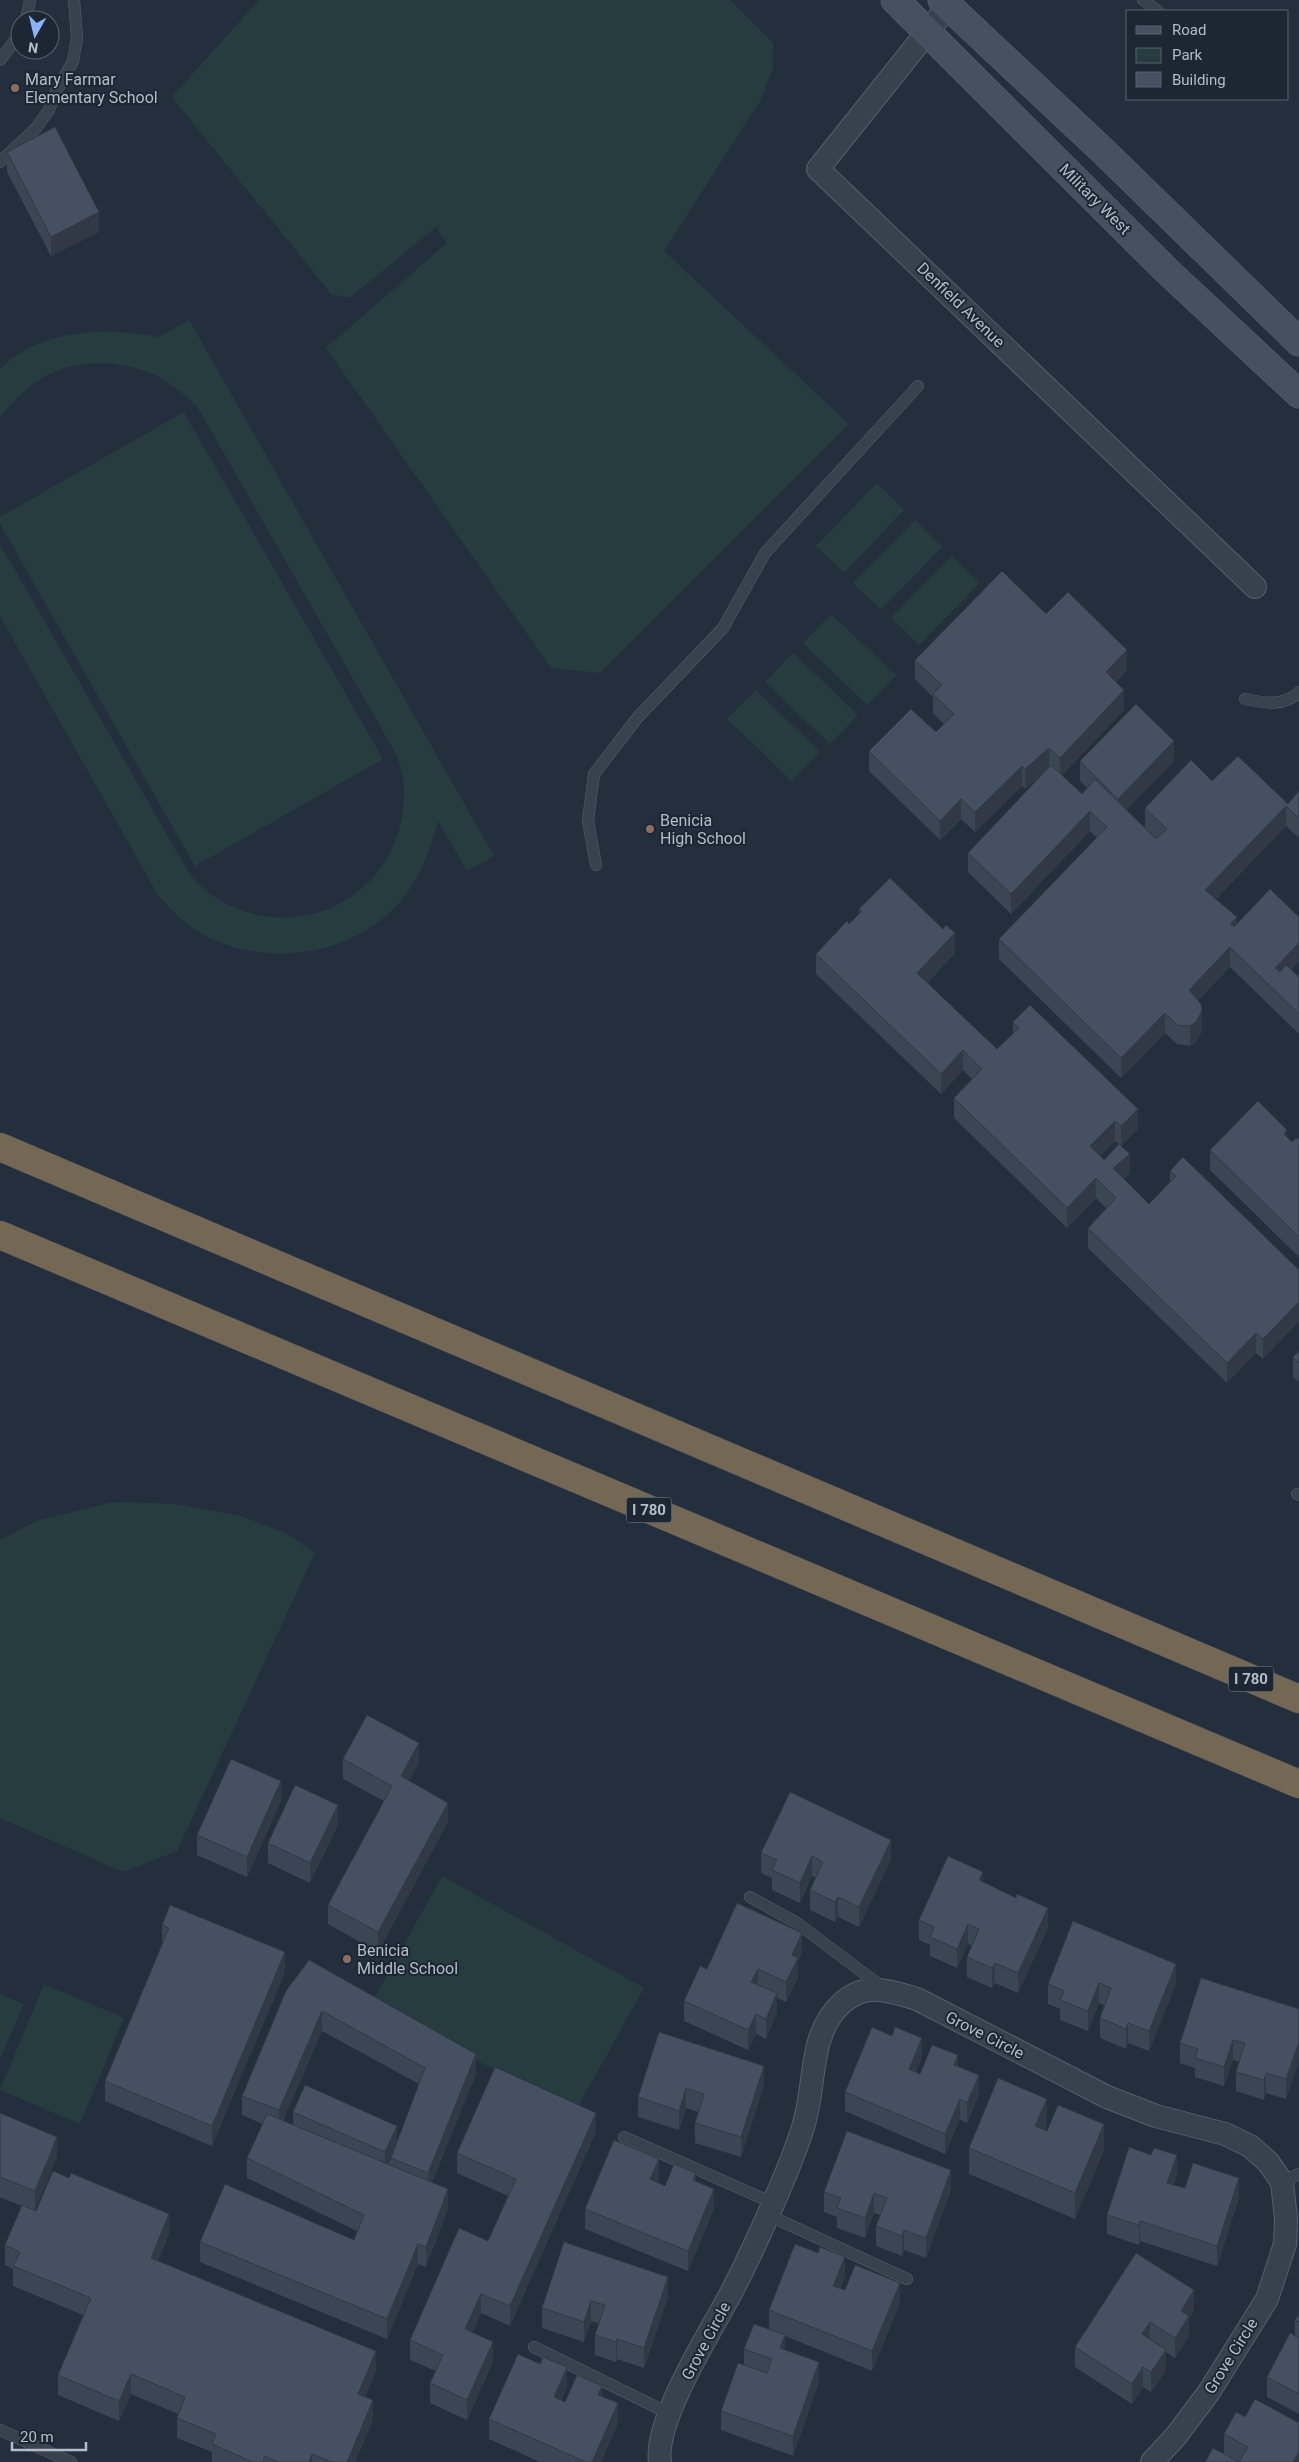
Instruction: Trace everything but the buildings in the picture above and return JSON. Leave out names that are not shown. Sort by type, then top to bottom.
[{"type":"highway","name":"I 780","points":[[0,1148],[1299,1698]]},
{"type":"highway","name":"I 780","points":[[0,1235],[1299,1784]]},
{"type":"highway","points":[[1204,1658],[1299,1687]]},
{"type":"main road","name":"Military West","points":[[895,0],[1166,270],[1299,394]]},
{"type":"main road","points":[[946,3],[1103,151],[1299,342]]},
{"type":"street","name":"Denfield Avenue","points":[[946,3],[927,31],[818,169],[1255,587]]},
{"type":"street","name":"Grove Circle","points":[[660,2462],[659,2444],[668,2414],[732,2290],[771,2209],[803,2127],[821,2034],[829,2019],[842,2003],[856,1993],[883,1988],[917,1999],[1107,2097],[1156,2116],[1234,2138],[1250,2146],[1290,2178],[1285,2244],[1267,2299],[1209,2392],[1176,2436],[1152,2462]]},
{"type":"lane","points":[[0,162],[36,128],[50,110],[56,92],[73,61],[77,38],[74,0]]},
{"type":"lane","points":[[1143,0],[1157,10]]},
{"type":"lane","points":[[0,60],[10,47]]},
{"type":"lane","points":[[596,865],[588,821],[594,774],[638,717],[723,628],[765,553],[918,386]]},
{"type":"lane","points":[[1245,699],[1277,703],[1294,697],[1299,692]]},
{"type":"lane","points":[[750,1897],[797,1923],[883,1988]]},
{"type":"lane","points":[[624,2137],[771,2209],[907,2279]]},
{"type":"lane","points":[[534,2347],[668,2414]]},
{"type":"lane","points":[[0,2430],[71,2462]]},
{"type":"green space","points":[[259,0],[730,0],[773,43],[773,69],[760,101],[664,251],[849,424],[600,673],[551,668],[326,348],[447,243],[436,227],[351,297],[332,295],[172,97]]},
{"type":"green space","points":[[189,320],[494,856],[467,871],[438,821],[425,861],[416,879],[404,897],[386,916],[364,931],[340,943],[314,950],[288,953],[261,953],[235,947],[210,938],[196,930],[182,920],[158,895],[0,616],[0,544],[191,876],[213,896],[248,912],[283,918],[317,913],[347,900],[372,878],[391,850],[402,816],[403,778],[395,752],[196,405],[172,385],[140,369],[124,365],[91,364],[59,370],[44,377],[20,395],[0,418],[0,369],[17,355],[35,345],[55,338],[96,332],[117,332],[159,337]]},
{"type":"green space","points":[[184,412],[383,759],[195,866],[0,524],[0,517]]},
{"type":"green space","points":[[877,483],[904,510],[844,573],[816,546]]},
{"type":"green space","points":[[915,520],[942,547],[881,610],[853,583]]},
{"type":"green space","points":[[952,556],[980,583],[919,645],[891,618]]},
{"type":"green space","points":[[831,614],[896,675],[867,705],[803,643]]},
{"type":"green space","points":[[793,653],[858,715],[830,744],[765,682]]},
{"type":"green space","points":[[756,690],[820,752],[792,781],[727,719]]},
{"type":"green space","points":[[113,1502],[176,1504],[241,1516],[288,1534],[315,1553],[177,1851],[123,1872],[0,1818],[0,1540],[36,1521]]},
{"type":"green space","points":[[442,1876],[644,1988],[574,2114],[372,2002]]},
{"type":"green space","points":[[44,1984],[124,2018],[80,2124],[0,2090]]},
{"type":"green space","points":[[0,1994],[24,2004],[0,2059]]},
{"type":"place","name":"Mary Farmar Elementary School","points":[[15,88]]},
{"type":"place","name":"Benicia High School","points":[[650,829]]},
{"type":"place","name":"Benicia Middle School","points":[[347,1959]]}]
